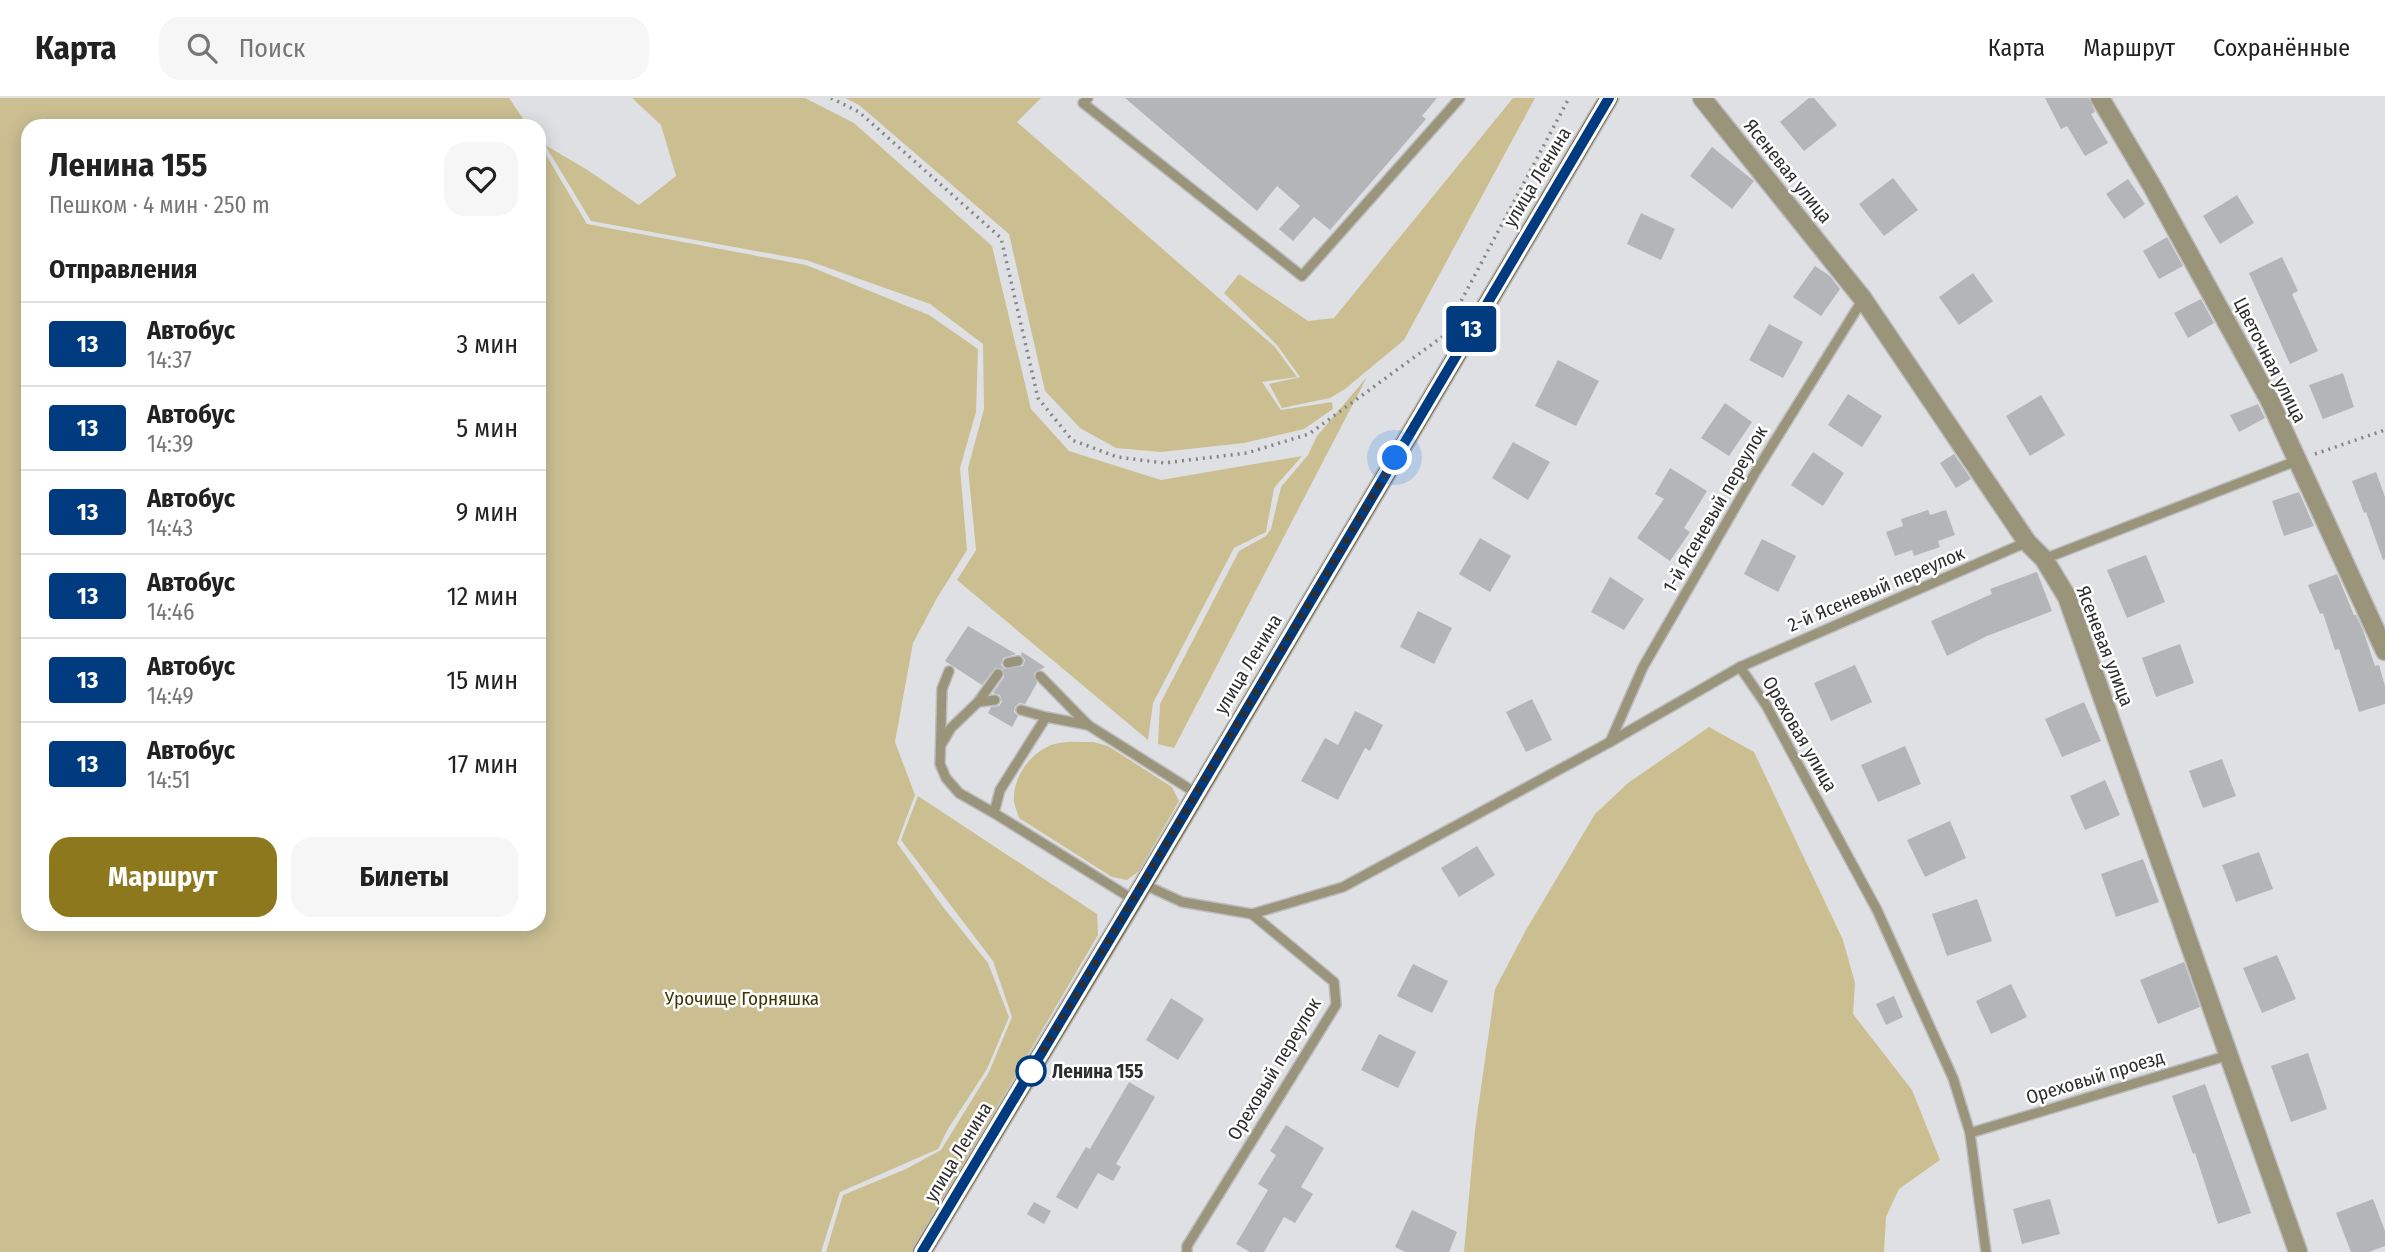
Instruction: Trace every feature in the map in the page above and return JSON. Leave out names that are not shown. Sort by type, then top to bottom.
[{"type":"main road","name":"улица Ленина","points":[[922,1252],[1134,900],[1609,98]]},
{"type":"street","name":"Ясеневая улица","points":[[1702,98],[1863,299],[2027,542],[2045,559],[2067,597],[2298,1252]]},
{"type":"street","name":"Цветочная улица","points":[[2100,98],[2264,389],[2385,651]]},
{"type":"lane","points":[[1088,98],[1083,103],[1302,276],[1460,98]]},
{"type":"lane","name":"1-й Ясеневый переулок","points":[[1610,742],[1643,667],[1755,473],[1863,299]]},
{"type":"lane","points":[[2045,559],[2296,461]]},
{"type":"lane","name":"2-й Ясеневый переулок","points":[[1740,667],[2027,542]]},
{"type":"lane","name":"Ореховая улица","points":[[1252,914],[1343,887],[1610,742],[1740,667],[1766,705],[1877,910],[1953,1078],[1970,1133],[1986,1252]]},
{"type":"lane","points":[[950,671],[942,689],[940,764],[946,778],[959,793],[1134,900]]},
{"type":"lane","points":[[940,746],[951,728],[978,702],[998,674]]},
{"type":"lane","points":[[1040,676],[1088,725],[1196,793]]},
{"type":"lane","points":[[978,702],[995,700]]},
{"type":"lane","points":[[1021,710],[1088,725]]},
{"type":"lane","points":[[995,813],[1000,790],[1046,717]]},
{"type":"lane","name":"Ореховый переулок","points":[[1143,884],[1182,902],[1252,914],[1335,982],[1336,1005],[1187,1246],[1187,1252]]},
{"type":"lane","name":"Ореховый проезд","points":[[1970,1133],[2230,1055]]},
{"type":"path","points":[[831,98],[859,112],[1001,237],[1038,398],[1072,440],[1117,457],[1164,463],[1247,453],[1309,434],[1442,337],[1569,98]]},
{"type":"path","points":[[2296,461],[2385,430]]},
{"type":"green space","name":"Урочище Горняшка","points":[[0,98],[509,98],[523,119],[21,119],[21,931],[546,931],[546,155],[587,224],[806,265],[929,315],[978,349],[976,412],[960,468],[967,550],[913,643],[895,742],[915,795],[897,843],[988,963],[1009,1017],[987,1069],[938,1149],[840,1192],[821,1252],[0,1252]]},
{"type":"green space","points":[[632,98],[805,98],[854,123],[992,246],[1031,409],[1069,451],[1161,480],[1302,456],[1274,488],[1266,532],[1234,548],[1153,703],[1148,740],[957,580],[976,550],[968,468],[984,409],[983,344],[930,304],[806,260],[591,221],[546,147],[586,169],[639,205],[676,176],[661,125]]},
{"type":"green space","points":[[845,98],[1041,98],[1017,122],[1275,347],[1297,377],[1262,382],[1281,410],[1332,402],[1333,409],[1304,429],[1244,443],[1161,452],[1116,448],[1080,428],[1045,391],[1009,234],[859,105]]},
{"type":"green space","points":[[1513,98],[1535,98],[1404,340],[1345,389],[1330,398],[1282,408],[1269,384],[1300,377],[1277,345],[1224,293],[1239,274],[1308,321],[1334,318]]},
{"type":"green space","points":[[1367,377],[1174,748],[1158,744],[1160,704],[1239,551],[1266,536],[1271,529],[1281,487],[1308,455],[1317,436]]},
{"type":"green space","points":[[1709,727],[1754,752],[1843,940],[1855,983],[1853,1014],[1912,1090],[1940,1160],[1899,1189],[1886,1217],[1884,1252],[1464,1252],[1475,1130],[1495,989],[1526,930],[1595,814],[1628,783]]},
{"type":"green space","points":[[1063,742],[1093,742],[1108,746],[1172,787],[1179,801],[1139,871],[1127,880],[1112,877],[1019,818],[1014,803],[1014,791],[1021,773],[1026,764],[1041,750]]},
{"type":"green space","points":[[918,796],[1097,914],[1098,935],[912,1252],[826,1252],[843,1195],[906,1169],[941,1150],[989,1072],[1012,1017],[993,961],[901,840]]},
{"type":"building","points":[[1125,98],[1437,98],[1422,116],[1426,119],[1330,230],[1314,217],[1293,241],[1279,229],[1300,206],[1277,186],[1257,211]]},
{"type":"building","points":[[1809,98],[1814,98],[1837,125],[1804,151],[1780,122]]},
{"type":"building","points":[[2045,98],[2089,98],[2095,112],[2091,114],[2108,143],[2085,156],[2067,126],[2061,129]]},
{"type":"building","points":[[1712,147],[1754,181],[1732,209],[1690,176]]},
{"type":"building","points":[[1893,178],[1918,210],[1884,236],[1859,204]]},
{"type":"building","points":[[2128,179],[2145,204],[2124,219],[2106,194]]},
{"type":"building","points":[[2237,195],[2254,223],[2220,244],[2203,216]]},
{"type":"building","points":[[1641,213],[1675,229],[1661,260],[1627,244]]},
{"type":"building","points":[[2167,237],[2183,266],[2159,279],[2143,251]]},
{"type":"building","points":[[2282,257],[2298,291],[2292,294],[2318,351],[2290,364],[2249,273]]},
{"type":"building","points":[[1815,266],[1830,276],[1840,289],[1821,316],[1793,297]]},
{"type":"building","points":[[1973,273],[1993,301],[1959,325],[1939,297]]},
{"type":"building","points":[[2201,299],[2214,323],[2188,338],[2174,313]]},
{"type":"building","points":[[1769,324],[1803,342],[1783,378],[1749,360]]},
{"type":"building","points":[[1558,360],[1599,381],[1576,426],[1535,406]]},
{"type":"building","points":[[2343,373],[2354,407],[2323,419],[2309,385]]},
{"type":"building","points":[[1848,394],[1882,416],[1862,447],[1828,425]]},
{"type":"building","points":[[2041,395],[2065,435],[2030,456],[2006,416]]},
{"type":"building","points":[[1725,403],[1752,422],[1729,456],[1701,438]]},
{"type":"building","points":[[2258,404],[2265,418],[2239,432],[2230,415]]},
{"type":"building","points":[[1513,442],[1550,462],[1528,500],[1492,478]]},
{"type":"building","points":[[1813,452],[1844,473],[1823,506],[1791,485]]},
{"type":"building","points":[[1954,454],[1971,479],[1956,488],[1940,463]]},
{"type":"building","points":[[1670,468],[1707,491],[1684,528],[1690,532],[1670,561],[1637,538],[1664,499],[1655,494]]},
{"type":"building","points":[[2376,472],[2385,497],[2383,560],[2352,481]]},
{"type":"building","points":[[2299,492],[2314,526],[2284,536],[2272,501]]},
{"type":"building","points":[[1928,510],[1930,515],[1946,510],[1955,535],[1938,541],[1940,547],[1914,556],[1912,550],[1895,556],[1886,532],[1903,526],[1901,519]]},
{"type":"building","points":[[1480,538],[1511,556],[1490,592],[1459,574]]},
{"type":"building","points":[[1762,539],[1796,556],[1778,592],[1744,574]]},
{"type":"building","points":[[2146,555],[2165,602],[2127,618],[2107,570]]},
{"type":"building","points":[[2037,572],[2052,611],[1987,636],[1947,656],[1931,621],[1992,594],[1990,589]]},
{"type":"building","points":[[2337,574],[2363,630],[2375,666],[2379,665],[2385,686],[2385,704],[2359,712],[2339,649],[2335,650],[2323,613],[2320,614],[2308,585]]},
{"type":"building","points":[[1610,577],[1644,599],[1624,630],[1591,612]]},
{"type":"building","points":[[1418,611],[1452,628],[1434,664],[1400,647]]},
{"type":"building","points":[[968,626],[1016,654],[1003,658],[1001,665],[1005,669],[1023,666],[1025,660],[1022,652],[1045,667],[1034,673],[1037,683],[1025,704],[1019,703],[1015,707],[1014,712],[1018,716],[1012,727],[988,713],[991,707],[999,706],[1002,702],[1000,695],[993,693],[1004,677],[1003,669],[995,668],[982,685],[945,661]]},
{"type":"building","points":[[2180,644],[2194,683],[2156,697],[2142,658]]},
{"type":"building","points":[[1855,665],[1872,702],[1831,721],[1814,683]]},
{"type":"building","points":[[1532,699],[1552,740],[1526,752],[1506,712]]},
{"type":"building","points":[[2084,702],[2101,741],[2062,757],[2045,719]]},
{"type":"building","points":[[1355,711],[1383,725],[1370,751],[1365,748],[1338,800],[1301,781],[1325,738],[1338,745]]},
{"type":"building","points":[[1905,746],[1921,784],[1878,802],[1861,765]]},
{"type":"building","points":[[2222,759],[2236,796],[2203,808],[2189,771]]},
{"type":"building","points":[[2105,780],[2120,815],[2085,830],[2070,796]]},
{"type":"building","points":[[1950,821],[1966,858],[1925,877],[1907,840]]},
{"type":"building","points":[[1477,846],[1495,875],[1459,897],[1441,868]]},
{"type":"building","points":[[2259,852],[2273,889],[2236,902],[2222,865]]},
{"type":"building","points":[[2143,859],[2159,902],[2116,917],[2101,874]]},
{"type":"building","points":[[1977,899],[1992,941],[1947,956],[1932,914]]},
{"type":"building","points":[[2277,955],[2296,999],[2262,1013],[2243,968]]},
{"type":"building","points":[[2184,962],[2200,1007],[2158,1024],[2140,980]]},
{"type":"building","points":[[1413,964],[1448,981],[1432,1013],[1397,996]]},
{"type":"building","points":[[2011,984],[2027,1017],[1991,1034],[1976,1001]]},
{"type":"building","points":[[1894,996],[1903,1017],[1886,1025],[1876,1004]]},
{"type":"building","points":[[1171,998],[1204,1019],[1178,1060],[1146,1040]]},
{"type":"building","points":[[1379,1034],[1416,1052],[1398,1088],[1361,1070]]},
{"type":"building","points":[[2308,1053],[2327,1109],[2291,1122],[2271,1066]]},
{"type":"building","points":[[1129,1082],[1155,1097],[1116,1164],[1121,1167],[1113,1181],[1098,1173],[1077,1209],[1056,1197],[1086,1147],[1090,1149]]},
{"type":"building","points":[[2205,1084],[2251,1213],[2218,1224],[2195,1153],[2193,1154],[2172,1096]]},
{"type":"building","points":[[1286,1125],[1324,1148],[1301,1187],[1313,1194],[1295,1223],[1284,1217],[1264,1252],[1250,1252],[1236,1244],[1268,1190],[1258,1184],[1276,1155],[1270,1151]]},
{"type":"building","points":[[2050,1199],[2060,1234],[2022,1244],[2013,1209]]},
{"type":"building","points":[[2373,1199],[2385,1231],[2385,1246],[2369,1252],[2351,1252],[2336,1213]]},
{"type":"building","points":[[1034,1202],[1051,1211],[1044,1224],[1027,1214]]},
{"type":"building","points":[[1412,1210],[1457,1232],[1449,1252],[1405,1252],[1395,1247]]},
{"type":"bus line","name":"13","points":[[922,1252],[1609,98]]},
{"type":"place","name":"Ленина 155","points":[[1031,1071]]},
{"type":"route","points":[[1031,1071],[1395,458]]}]
